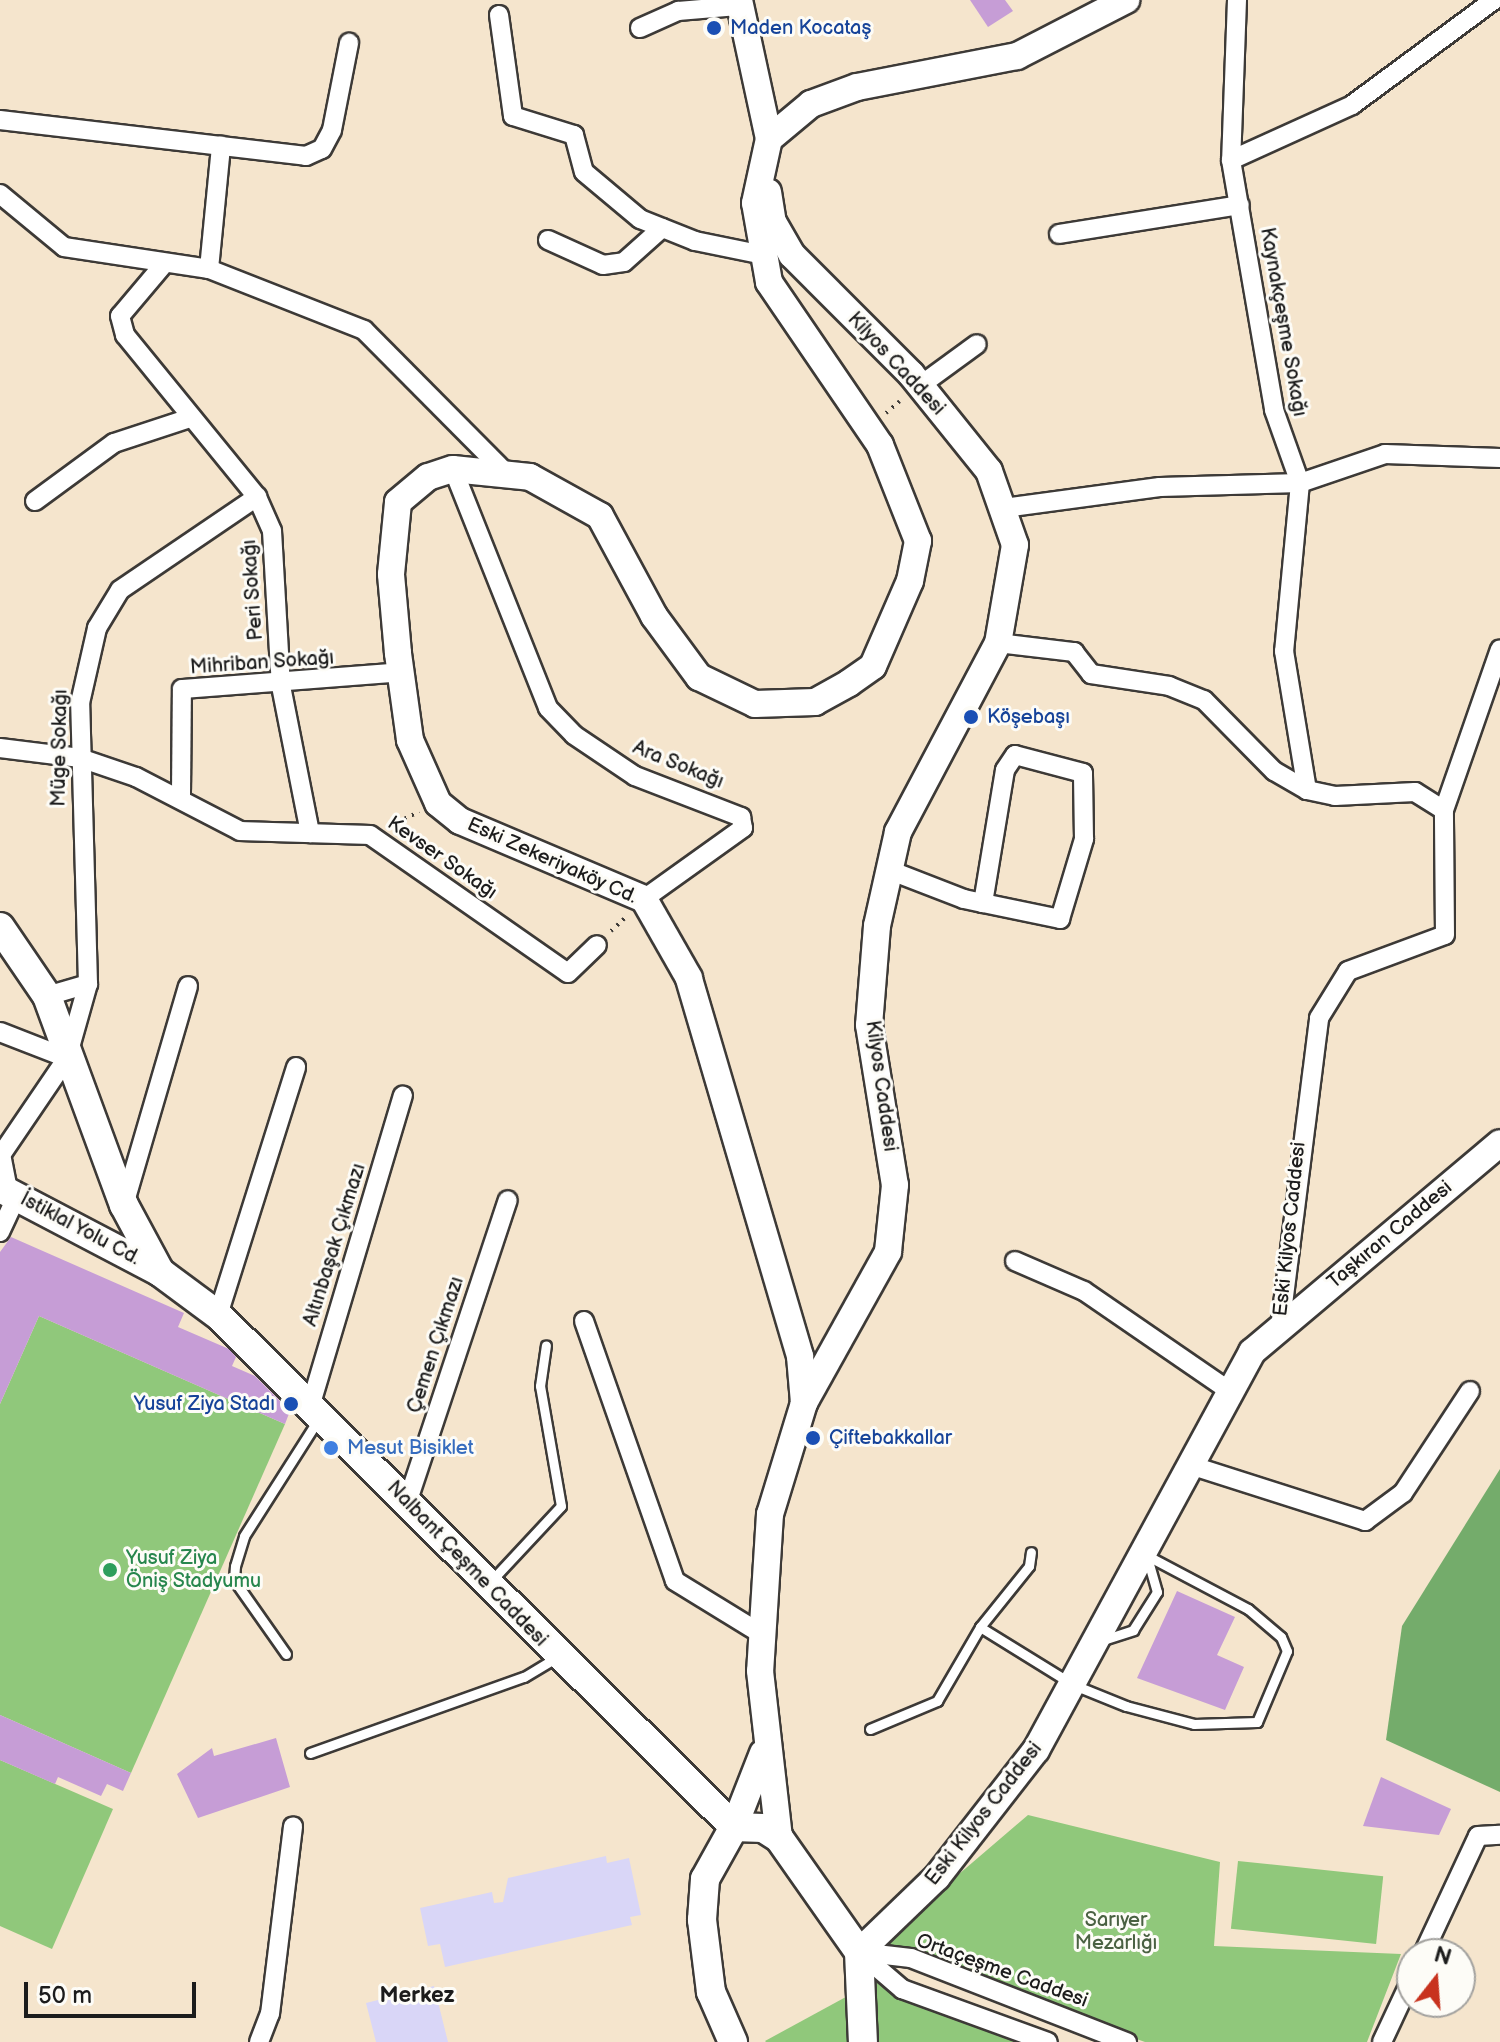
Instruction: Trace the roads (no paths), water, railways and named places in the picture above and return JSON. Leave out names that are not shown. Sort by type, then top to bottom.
[{"type":"main road","name":"Nalbant Çeşme Caddesi","points":[[0,927],[47,996],[67,1058],[124,1205],[160,1272],[218,1315],[557,1657],[734,1827]]},
{"type":"main road","name":"İstiklal Yolu Cd.","points":[[8,1191],[160,1272]]},
{"type":"main road","points":[[70,1225],[90,1230],[113,1222],[124,1205]]},
{"type":"main road","points":[[733,2042],[711,1992],[702,1920],[705,1879],[718,1844],[734,1827],[763,1828],[779,1838],[859,1952],[863,2042]]},
{"type":"street","points":[[640,28],[678,11],[739,3],[769,139],[811,104],[857,87],[1017,56],[1126,0]]},
{"type":"street","name":"Kaynakçeşme Sokağı","points":[[1237,0],[1231,160],[1274,410],[1300,483],[1284,651],[1307,790]]},
{"type":"street","points":[[1231,160],[1352,105],[1494,0]]},
{"type":"street","points":[[499,15],[513,116],[574,135],[584,172],[662,228],[759,254]]},
{"type":"street","points":[[0,120],[306,156],[322,149],[349,43]]},
{"type":"street","name":"Kilyos Caddesi","points":[[769,139],[762,169],[773,222],[792,255],[989,471],[1015,545],[998,643],[937,750],[898,832],[889,870],[869,1025],[895,1185],[888,1252],[804,1403],[770,1514],[760,1633],[765,1745],[779,1838]]},
{"type":"street","points":[[209,269],[221,146]]},
{"type":"street","points":[[401,672],[391,574],[398,502],[428,477],[453,469],[503,470],[530,477],[600,516],[654,616],[699,677],[755,704],[815,702],[873,666],[910,581],[918,541],[880,445],[769,282],[759,254],[755,203],[762,169]]},
{"type":"street","points":[[0,194],[64,247],[209,269],[364,330],[503,470]]},
{"type":"street","points":[[1059,234],[1240,205]]},
{"type":"street","points":[[548,240],[603,265],[624,262],[662,228]]},
{"type":"street","name":"Peri Sokağı","points":[[164,264],[120,316],[125,335],[257,497],[272,531],[281,686],[310,833]]},
{"type":"street","points":[[913,391],[977,344]]},
{"type":"street","points":[[35,501],[114,443],[190,418]]},
{"type":"street","points":[[1004,508],[1160,487],[1300,483],[1385,454],[1500,458]]},
{"type":"street","name":"Ara Sokağı","points":[[453,469],[548,708],[574,735],[635,776],[741,817],[743,828],[644,899]]},
{"type":"street","name":"Müge Sokağı","points":[[8,1191],[1,1155],[67,1058],[88,984],[80,758],[84,667],[120,590],[257,497]]},
{"type":"street","points":[[998,643],[1074,652],[1091,674],[1169,686],[1204,700],[1254,754],[1307,790],[1335,796],[1415,792],[1444,810]]},
{"type":"street","name":"Eski Kilyos Caddesi","points":[[859,1952],[937,1877],[1036,1750],[1146,1555],[1252,1352],[1280,1328],[1319,1018],[1348,971],[1445,935],[1444,810],[1500,649]]},
{"type":"street","name":"Mihriban Sokağı","points":[[181,795],[182,689],[281,686],[401,672]]},
{"type":"street","name":"Eski Zekeriyaköy Cd.","points":[[401,672],[410,740],[438,803],[460,821],[644,899],[689,978],[800,1356],[804,1403]]},
{"type":"street","name":"Kevser Sokağı","points":[[0,748],[80,758],[181,795],[240,831],[370,835],[568,973],[597,945]]},
{"type":"street","points":[[889,870],[983,903],[1060,919],[1084,839],[1083,773],[1015,755],[1005,770],[983,903]]},
{"type":"street","points":[[47,996],[88,984]]},
{"type":"street","points":[[124,1205],[188,986]]},
{"type":"street","points":[[0,1032],[67,1058]]},
{"type":"street","points":[[218,1315],[296,1067]]},
{"type":"street","name":"Altınbaşak Çıkmazı","points":[[315,1412],[403,1096]]},
{"type":"street","name":"Taşkıran Caddesi","points":[[1280,1328],[1500,1143]]},
{"type":"street","points":[[0,1232],[8,1191]]},
{"type":"street","name":"Çemen Çıkmazı","points":[[407,1503],[508,1200]]},
{"type":"street","points":[[1015,1261],[1084,1291],[1231,1392]]},
{"type":"street","points":[[584,1321],[675,1581],[760,1633]]},
{"type":"street","points":[[1193,1466],[1365,1521],[1403,1493],[1470,1391]]},
{"type":"street","points":[[734,1827],[765,1745]]},
{"type":"street","points":[[265,2039],[293,1826]]},
{"type":"street","points":[[1430,1938],[1478,1836],[1500,1835]]},
{"type":"street","points":[[859,1952],[902,1989],[1048,2042]]},
{"type":"street","name":"Ortaçeşme Caddesi","points":[[859,1952],[911,1958],[1127,2042]]},
{"type":"street","points":[[1382,2042],[1396,2012]]},
{"type":"lane","points":[[487,1585],[561,1506],[540,1386],[546,1345]]},
{"type":"lane","points":[[286,1654],[234,1580],[235,1566],[244,1536],[315,1412]]},
{"type":"lane","points":[[870,1729],[937,1701],[980,1627],[1029,1566],[1031,1552]]},
{"type":"lane","points":[[980,1627],[1074,1685],[1194,1724],[1257,1722],[1287,1651],[1281,1637],[1248,1609],[1146,1555]]},
{"type":"lane","points":[[310,1753],[524,1677],[557,1657]]},
{"type":"place","name":"Maden Kocataş","points":[[714,28]]},
{"type":"place","name":"Köşebaşı","points":[[971,717]]},
{"type":"place","name":"Yusuf Ziya Stadı","points":[[291,1404]]},
{"type":"place","name":"Çiftebakkallar","points":[[813,1438]]},
{"type":"place","name":"Mesut Bisiklet","points":[[331,1448]]},
{"type":"place","name":"Yusuf Ziya Öniş Stadyumu","points":[[110,1570]]},
{"type":"district","name":"Merkez","points":[[417,1996]]},
{"type":"park label","name":"Sarıyer Mezarlığı","points":[[1116,1932]]}]
